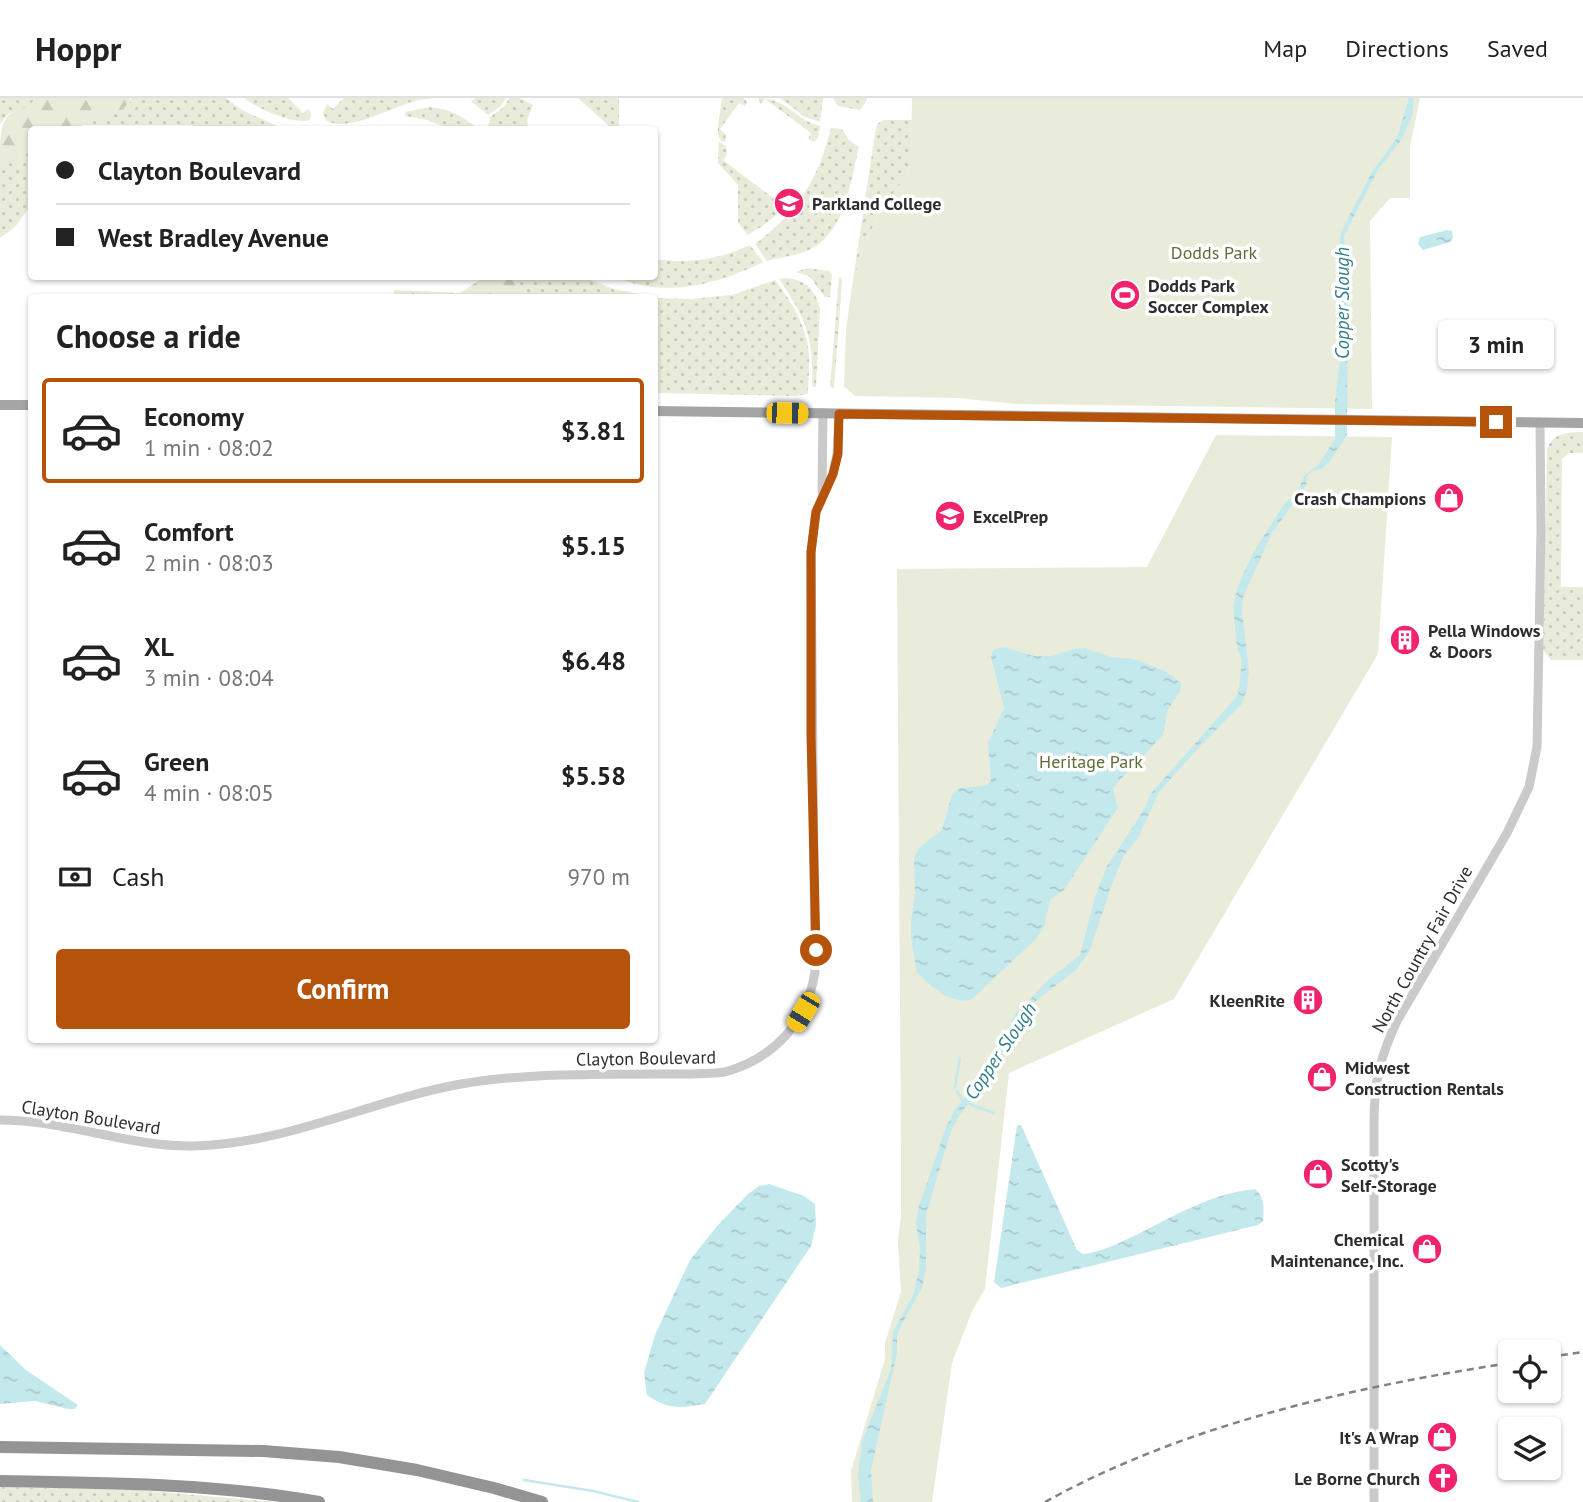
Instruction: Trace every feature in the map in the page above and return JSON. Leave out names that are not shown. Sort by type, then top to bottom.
[{"type":"highway","points":[[0,1447],[263,1451],[339,1457],[417,1470],[542,1502]]},
{"type":"highway","points":[[0,1481],[185,1485],[235,1489],[319,1502]]},
{"type":"main road","points":[[0,405],[28,405]]},
{"type":"main road","points":[[658,411],[1583,423]]},
{"type":"street","name":"Clayton Boulevard","points":[[821,497],[823,413]]},
{"type":"street","name":"Clayton Boulevard","points":[[0,1119],[57,1123],[156,1144],[219,1144],[273,1134],[458,1084],[524,1076],[710,1074],[740,1068],[769,1052],[788,1035],[803,1012],[815,972],[811,552],[816,512],[833,474],[838,454],[839,414]]},
{"type":"street","name":"North Country Fair Drive","points":[[1374,1502],[1376,1079],[1379,1064],[1397,1021],[1507,833],[1523,801],[1534,768],[1539,665],[1540,422]]},
{"type":"green space","points":[[0,98],[36,98],[27,109],[9,113],[0,124]]},
{"type":"green space","points":[[36,98],[130,98],[131,101],[121,110],[81,126],[28,126],[28,155],[9,164],[0,157],[3,125],[9,115],[28,106]]},
{"type":"green space","points":[[131,98],[226,98],[242,110],[277,126],[82,125],[121,110]]},
{"type":"green space","points":[[244,98],[288,98],[303,113],[308,109],[311,112],[310,120],[295,120],[276,115]]},
{"type":"green space","points":[[344,98],[435,98],[409,103],[360,121],[336,124],[326,121],[323,113],[327,104],[333,109]]},
{"type":"green space","points":[[475,98],[506,98],[501,106],[488,115],[471,101]]},
{"type":"green space","points":[[509,98],[520,98],[533,105],[527,120],[528,126],[488,126],[490,117],[505,106]]},
{"type":"green space","points":[[578,98],[619,98],[619,126],[609,126]]},
{"type":"green space","points":[[722,98],[744,98],[747,102],[745,106],[739,103],[720,129],[726,134],[725,142],[721,141],[718,135]]},
{"type":"green space","points":[[758,98],[768,99],[776,101],[803,119],[820,126],[818,138],[814,142],[808,139],[811,133],[765,99],[761,104]]},
{"type":"green space","points":[[780,98],[823,98],[820,122],[805,117]]},
{"type":"green space","points":[[833,98],[867,100],[860,110],[838,106]]},
{"type":"green space","name":"Dodds Park","points":[[912,98],[1420,98],[1410,147],[1410,198],[1390,198],[1370,221],[1372,409],[1018,404],[958,398],[855,396],[844,386],[846,330],[852,287],[864,243],[887,201],[907,176],[911,160]]},
{"type":"green space","points":[[429,107],[443,109],[474,126],[443,126],[405,116],[406,112]]},
{"type":"green space","points":[[884,120],[912,120],[911,161],[907,176],[887,201],[864,243],[852,287],[877,124]]},
{"type":"green space","points":[[831,128],[842,129],[849,140],[859,147],[839,219],[821,242],[809,250],[767,261],[755,244],[783,220],[804,194],[820,164]]},
{"type":"green space","points":[[719,142],[726,146],[727,154],[723,160],[777,201],[782,195],[785,198],[776,215],[748,235],[738,223],[738,185],[718,163]]},
{"type":"green space","points":[[28,155],[28,209],[15,227],[0,238],[0,157],[9,163]]},
{"type":"green space","points":[[750,245],[763,262],[728,277],[691,286],[653,287],[625,280],[658,280],[658,259],[703,260]]},
{"type":"green space","points":[[807,268],[829,271],[832,275],[830,297],[825,297],[809,276],[796,272]]},
{"type":"green space","points":[[839,277],[842,282],[834,388],[830,387]]},
{"type":"green space","points":[[779,279],[804,283],[812,291],[820,309],[816,387],[812,386],[810,341],[796,306]]},
{"type":"green space","points":[[480,280],[512,280],[529,294],[394,294],[394,290],[460,293]]},
{"type":"green space","points":[[512,280],[591,280],[638,294],[529,294]]},
{"type":"green space","points":[[775,280],[793,306],[808,345],[808,394],[658,393],[658,298],[692,299],[732,295]]},
{"type":"green space","points":[[1583,432],[1583,453],[1569,453],[1562,459],[1561,587],[1583,587],[1583,660],[1551,660],[1543,650],[1547,449],[1557,437],[1566,433]]},
{"type":"green space","name":"Heritage Park","points":[[1216,435],[1392,437],[1378,654],[1174,999],[1009,1073],[985,1289],[972,1311],[952,1363],[932,1502],[852,1502],[851,1471],[885,1359],[885,1343],[901,1292],[898,1242],[901,1215],[901,1149],[897,569],[1147,567]]},
{"type":"green space","points":[[0,1487],[139,1490],[275,1502],[0,1502]]},
{"type":"water","name":"Copper Slough","points":[[1409,98],[1414,98],[1412,117],[1402,139],[1378,170],[1344,236],[1348,309],[1347,435],[1330,461],[1322,469],[1312,471],[1307,476],[1306,486],[1272,533],[1243,597],[1249,671],[1247,690],[1241,705],[1159,792],[1137,840],[1124,855],[1090,950],[1076,970],[1029,1006],[989,1076],[951,1131],[926,1215],[926,1269],[922,1288],[897,1335],[897,1353],[871,1470],[873,1502],[861,1502],[858,1475],[862,1441],[891,1369],[893,1332],[913,1295],[919,1270],[920,1250],[916,1223],[919,1206],[946,1127],[954,1111],[982,1075],[1015,1015],[1048,980],[1080,955],[1095,897],[1107,866],[1153,791],[1238,695],[1242,660],[1237,648],[1233,606],[1238,586],[1253,553],[1284,504],[1297,493],[1305,475],[1318,465],[1335,439],[1335,400],[1344,328],[1339,250],[1341,232],[1373,170],[1397,138]]},
{"type":"water","points":[[1452,231],[1453,238],[1450,242],[1423,250],[1418,244],[1420,237]]},
{"type":"water","points":[[1003,647],[1034,656],[1052,656],[1085,648],[1111,657],[1134,659],[1165,671],[1181,683],[1180,692],[1168,709],[1163,735],[1113,789],[1118,808],[1064,890],[1050,900],[1044,927],[1037,938],[971,1000],[963,1001],[941,993],[917,973],[911,938],[915,893],[914,858],[919,848],[942,830],[952,795],[959,788],[982,786],[991,780],[988,743],[1004,708],[991,657],[993,650]]},
{"type":"water","points":[[1021,1125],[1077,1250],[1083,1254],[1109,1247],[1193,1207],[1239,1191],[1255,1189],[1258,1192],[1263,1204],[1263,1221],[1258,1225],[1001,1288],[994,1282],[1017,1126]]},
{"type":"water","points":[[769,1184],[804,1196],[815,1204],[816,1225],[811,1246],[705,1404],[674,1407],[654,1400],[647,1395],[644,1373],[655,1335],[690,1260],[717,1226],[748,1194],[759,1186]]},
{"type":"water","points":[[0,1345],[26,1370],[78,1405],[75,1409],[35,1401],[0,1404]]},
{"type":"waterway","name":"Copper Slough","points":[[955,1087],[960,1058]]},
{"type":"waterway","name":"Copper Slough","points":[[957,1091],[964,1102],[994,1113]]},
{"type":"waterway","points":[[524,1480],[593,1491],[638,1502]]},
{"type":"railway","points":[[1561,1355],[1583,1352]]},
{"type":"railway","points":[[1045,1502],[1155,1451],[1272,1412],[1391,1384],[1498,1365]]},
{"type":"place","name":"Parkland College","points":[[789,203]]},
{"type":"place","name":"Dodds Park Soccer Complex","points":[[1125,295]]},
{"type":"place","name":"Crash Champions","points":[[1449,498]]},
{"type":"place","name":"ExcelPrep","points":[[950,516]]},
{"type":"place","name":"Pella Windows & Doors","points":[[1405,640]]},
{"type":"place","name":"KleenRite","points":[[1308,1000]]},
{"type":"place","name":"Midwest Construction Rentals","points":[[1322,1077]]},
{"type":"place","name":"Scotty's Self-Storage","points":[[1318,1174]]},
{"type":"place","name":"Chemical Maintenance, Inc.","points":[[1427,1249]]},
{"type":"place","name":"It's A Wrap","points":[[1442,1437]]},
{"type":"place","name":"Le Borne Church","points":[[1443,1478]]},
{"type":"route","points":[[816,950],[811,735],[811,552],[816,512],[833,474],[838,454],[839,414],[1496,422]]}]
